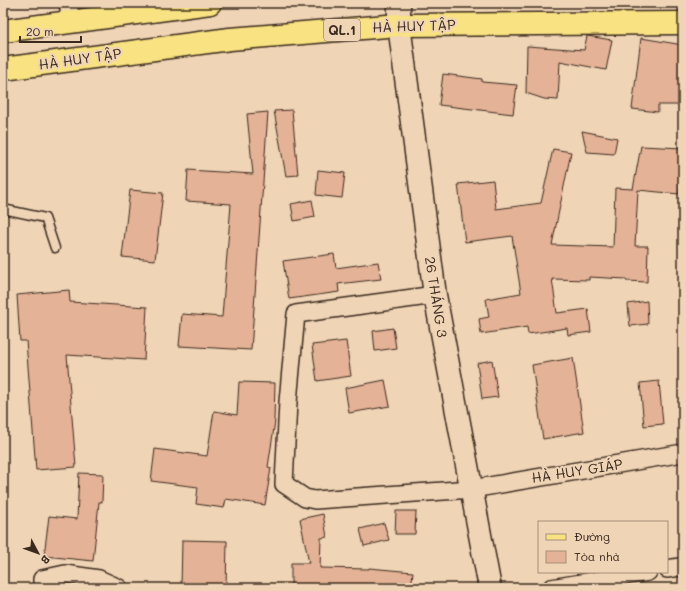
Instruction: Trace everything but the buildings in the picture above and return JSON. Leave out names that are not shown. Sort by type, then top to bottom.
[{"type":"main road","points":[[3,31],[70,12],[210,3]]},
{"type":"main road","name":"HÀ HUY TẬP","points":[[3,69],[230,39],[399,25],[683,23]]},
{"type":"street","name":"26 THÁNG 3","points":[[399,3],[399,25],[435,295],[490,588]]},
{"type":"street","name":"HÀ HUY GIÁP","points":[[435,295],[296,314],[288,402],[284,484],[305,498],[315,500],[472,488],[683,453]]},
{"type":"street","points":[[551,588],[642,573]]},
{"type":"street","points":[[42,588],[42,579],[65,574],[99,579],[119,588]]},
{"type":"lane","points":[[3,209],[45,218],[55,248]]}]
